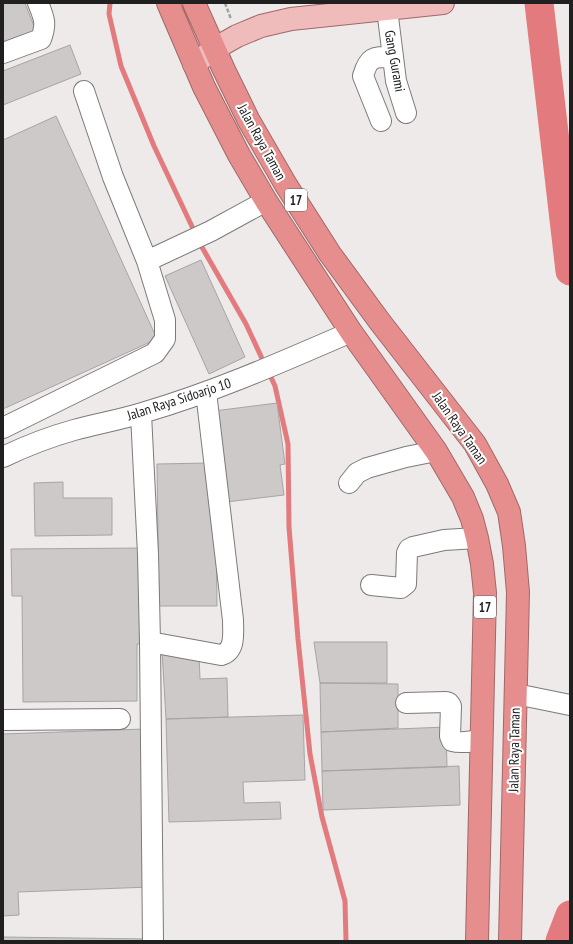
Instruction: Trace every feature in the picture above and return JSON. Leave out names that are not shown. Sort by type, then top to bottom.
[{"type":"highway","name":"Jalan Raya Taman","points":[[168,3],[204,87],[239,155],[266,202],[351,332],[436,451],[463,497],[472,519],[482,564],[485,593],[477,941]]},
{"type":"highway","name":"Jalan Raya Taman","points":[[194,3],[214,49],[249,121],[286,185],[330,254],[380,322],[475,444],[497,484],[508,512],[514,546],[518,592],[510,941]]},
{"type":"main road","points":[[194,64],[214,49],[261,26],[326,9],[387,9],[443,3]]},
{"type":"street","points":[[3,53],[41,39],[45,28],[44,19],[38,3]]},
{"type":"street","name":"Gang Gurami","points":[[387,9],[396,80],[406,113]]},
{"type":"street","points":[[381,122],[363,76],[366,66],[372,59],[377,56],[393,57]]},
{"type":"street","points":[[3,428],[155,353],[165,339],[165,320],[147,261],[113,177],[84,91]]},
{"type":"street","points":[[147,261],[211,231],[266,202]]},
{"type":"street","name":"Jalan Raya Sidoarjo 10","points":[[3,457],[30,444],[75,430],[141,414],[206,392],[254,374],[351,332]]},
{"type":"street","points":[[150,642],[221,654],[227,652],[233,644],[233,620],[206,392]]},
{"type":"street","points":[[141,414],[148,554],[153,941]]},
{"type":"street","points":[[349,483],[357,473],[367,468],[406,457],[436,451]]},
{"type":"street","points":[[371,585],[401,588],[404,586],[406,584],[407,553],[409,549],[413,547],[444,540],[477,538]]},
{"type":"street","points":[[516,694],[570,705]]},
{"type":"street","points":[[406,703],[449,703],[451,706],[450,736],[452,741],[457,743],[482,740]]},
{"type":"street","points":[[3,715],[120,719]]},
{"type":"building","points":[[3,3],[25,3],[37,34],[3,47]]},
{"type":"building","points":[[70,45],[81,74],[3,105],[3,71]]},
{"type":"building","points":[[56,116],[157,339],[3,409],[3,140]]},
{"type":"building","points":[[201,260],[245,357],[209,374],[165,276]]},
{"type":"building","points":[[277,403],[285,464],[280,465],[284,495],[226,502],[214,411]]},
{"type":"building","points":[[209,463],[216,521],[217,606],[159,606],[157,464]]},
{"type":"building","points":[[63,482],[63,498],[112,498],[112,535],[35,536],[34,483]]},
{"type":"building","points":[[147,548],[148,644],[137,644],[137,701],[23,702],[22,596],[12,596],[11,549]]},
{"type":"building","points":[[314,642],[387,642],[387,683],[320,683]]},
{"type":"building","points":[[162,650],[199,655],[200,679],[227,678],[228,717],[166,719]]},
{"type":"building","points":[[320,683],[398,684],[398,728],[321,732]]},
{"type":"building","points":[[303,715],[305,780],[243,782],[244,803],[280,802],[281,819],[169,822],[166,719]]},
{"type":"building","points":[[446,727],[447,767],[322,771],[321,732]]},
{"type":"building","points":[[145,729],[150,887],[18,892],[19,915],[3,916],[3,734]]},
{"type":"building","points":[[459,766],[460,805],[323,810],[322,771]]},
{"type":"building","points":[[3,937],[149,939],[149,941],[3,941]]},
{"type":"waterway","points":[[110,3],[109,14],[121,66],[154,146],[196,235]]},
{"type":"waterway","points":[[539,3],[570,271]]},
{"type":"waterway","points":[[199,242],[246,324],[265,365]]},
{"type":"waterway","points":[[269,373],[275,386],[288,444],[289,527],[298,639],[310,754],[322,817],[345,901],[346,941]]},
{"type":"waterway","points":[[560,941],[570,915]]}]
